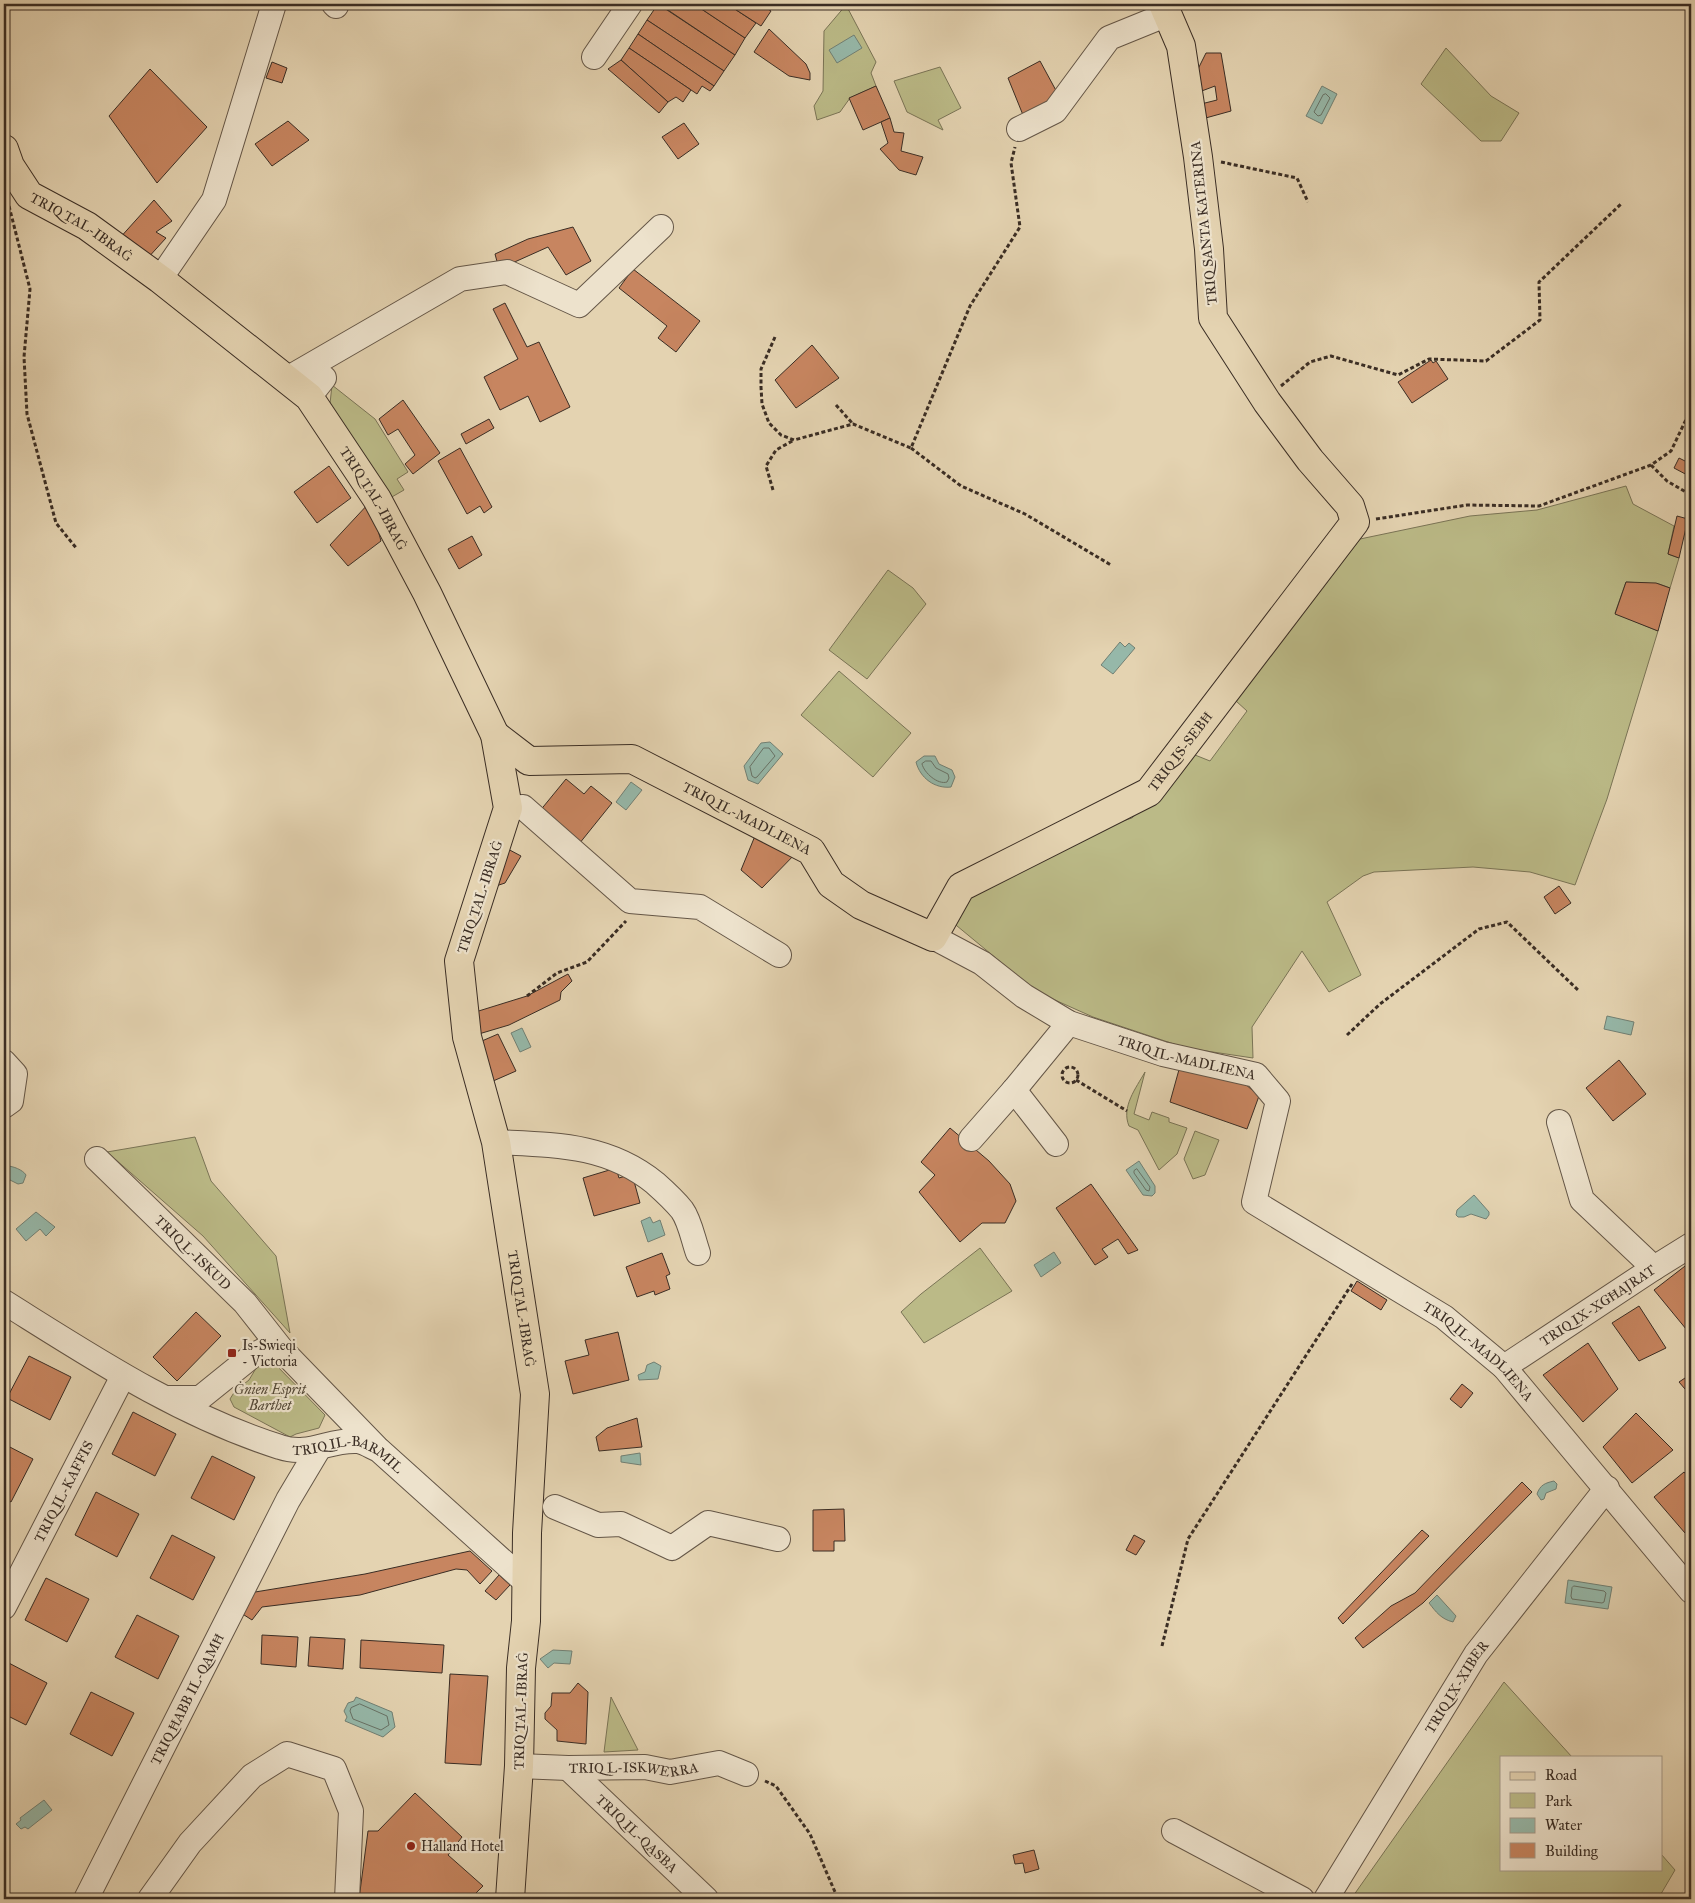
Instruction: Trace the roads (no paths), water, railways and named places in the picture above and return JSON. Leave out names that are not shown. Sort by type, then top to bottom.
[{"type":"main road","name":"TRIQ SANTA KATERINA","points":[[1165,9],[1181,46],[1198,157],[1209,249],[1213,318],[1267,402],[1310,460],[1350,506],[1355,522]]},
{"type":"main road","name":"TRIQ TAL-IBRAĠ","points":[[4,150],[10,166],[29,195],[86,226],[160,279],[287,379],[317,387],[427,593],[495,735],[508,808],[459,961],[467,1036],[496,1142],[535,1394],[527,1533],[528,1584],[522,1668],[519,1766],[510,1899]]},
{"type":"main road","name":"TRIQ IS-SEBĦ","points":[[933,937],[961,887],[1149,792],[1355,522]]},
{"type":"main road","points":[[495,735],[529,762],[508,808]]},
{"type":"main road","name":"TRIQ IL-MADLIENA","points":[[529,762],[632,759],[811,851],[831,884],[861,905],[933,937]]},
{"type":"street","points":[[160,279],[214,200],[274,4]]},
{"type":"street","points":[[594,57],[630,4]]},
{"type":"street","points":[[1020,129],[1055,111],[1109,38],[1165,9]]},
{"type":"street","points":[[287,379],[460,278],[507,272],[579,305],[661,227]]},
{"type":"street","points":[[508,808],[523,807],[630,901],[700,907],[779,955]]},
{"type":"street","name":"TRIQ IL-MADLIENA","points":[[933,937],[982,963],[1024,996],[1069,1023],[1163,1054],[1256,1075],[1278,1102],[1254,1202],[1444,1317],[1504,1367],[1607,1488],[1691,1591]]},
{"type":"street","points":[[971,1139],[1069,1023]]},
{"type":"street","points":[[4,1062],[15,1074],[8,1103]]},
{"type":"street","points":[[1014,1090],[1056,1144]]},
{"type":"street","points":[[1559,1122],[1582,1200],[1654,1268]]},
{"type":"street","points":[[496,1142],[559,1145],[595,1151],[620,1160],[650,1179],[679,1206],[698,1253]]},
{"type":"street","name":"TRIQ L-ISKUD","points":[[97,1159],[245,1304],[282,1350],[379,1450]]},
{"type":"street","name":"TRIQ IX-XGĦAJRAT","points":[[1504,1367],[1691,1245]]},
{"type":"street","name":"TRIQ IL-BARMIL","points":[[4,1302],[163,1399],[231,1430],[282,1448],[299,1451],[325,1445],[359,1441],[379,1450],[528,1584]]},
{"type":"street","points":[[231,1430],[219,1407],[253,1336],[245,1304]]},
{"type":"street","points":[[163,1399],[200,1398],[252,1356],[264,1350],[282,1350]]},
{"type":"street","name":"TRIQ IL-KAFFIS","points":[[4,1607],[123,1376]]},
{"type":"street","points":[[325,1445],[339,1431],[336,1407]]},
{"type":"street","name":"TRIQ ĦABB IL-QAMĦ","points":[[86,1899],[288,1500],[325,1445]]},
{"type":"street","name":"TRIQ ĦABB IL-QAMĦ","points":[[282,1448],[290,1469],[288,1500]]},
{"type":"street","name":"TRIQ IX-XIBER","points":[[1326,1899],[1476,1654],[1607,1488]]},
{"type":"street","points":[[555,1507],[598,1525],[621,1524],[672,1548],[708,1523],[778,1539]]},
{"type":"street","points":[[150,1899],[190,1843],[252,1776],[287,1754],[334,1769],[351,1811],[347,1899]]},
{"type":"street","name":"TRIQ L-ISKWERRA","points":[[519,1766],[568,1768],[645,1767],[670,1772],[719,1763],[746,1774]]},
{"type":"street","name":"TRIQ IL-QASBA","points":[[568,1768],[706,1899]]},
{"type":"street","points":[[1174,1831],[1302,1899]]},
{"type":"water","points":[[854,35],[862,48],[837,63],[829,50]]},
{"type":"water","points":[[1322,86],[1337,94],[1322,124],[1306,116]]},
{"type":"water","points":[[1120,642],[1125,647],[1129,643],[1135,648],[1113,674],[1101,665]]},
{"type":"water","points":[[770,742],[783,754],[758,784],[748,780],[744,766],[761,743]]},
{"type":"water","points":[[924,756],[935,756],[939,764],[952,770],[955,777],[951,787],[934,784],[921,773],[916,762]]},
{"type":"water","points":[[631,782],[642,790],[626,810],[616,802]]},
{"type":"water","points":[[1607,1016],[1634,1022],[1631,1035],[1604,1029]]},
{"type":"water","points":[[522,1028],[531,1047],[520,1052],[511,1033]]},
{"type":"water","points":[[1139,1161],[1155,1186],[1155,1193],[1152,1196],[1143,1195],[1126,1170]]},
{"type":"water","points":[[7,1166],[25,1173],[23,1183],[18,1184],[4,1177],[4,1168]]},
{"type":"water","points":[[1474,1195],[1489,1212],[1489,1215],[1486,1219],[1471,1214],[1458,1217],[1456,1215],[1457,1210]]},
{"type":"water","points":[[36,1212],[55,1227],[46,1236],[40,1229],[26,1241],[16,1229]]},
{"type":"water","points":[[650,1217],[653,1223],[660,1220],[665,1235],[648,1242],[641,1221]]},
{"type":"water","points":[[1054,1252],[1061,1263],[1041,1277],[1034,1265]]},
{"type":"water","points":[[654,1362],[661,1366],[658,1379],[639,1380],[638,1375],[645,1372],[647,1365]]},
{"type":"water","points":[[640,1453],[641,1465],[621,1462],[621,1456]]},
{"type":"water","points":[[1554,1481],[1557,1484],[1556,1489],[1546,1493],[1544,1499],[1541,1500],[1537,1494],[1541,1486]]},
{"type":"water","points":[[1568,1580],[1612,1587],[1608,1609],[1565,1603]]},
{"type":"water","points":[[1437,1595],[1456,1616],[1453,1622],[1442,1617],[1429,1603]]},
{"type":"water","points":[[553,1650],[572,1651],[570,1664],[554,1663],[548,1668],[540,1659]]},
{"type":"water","points":[[356,1697],[392,1712],[395,1727],[383,1737],[345,1721],[347,1717],[344,1711],[348,1703],[354,1701]]},
{"type":"water","points":[[44,1800],[52,1810],[28,1829],[25,1827],[21,1829],[16,1824],[21,1820],[20,1818]]},
{"type":"place","name":"Is-Swieqi - Victoria","points":[[232,1353]]},
{"type":"place","name":"Halland Hotel","points":[[411,1846]]},
{"type":"park label","name":"Ġnien Esprit Barthet","points":[[270,1398]]}]
